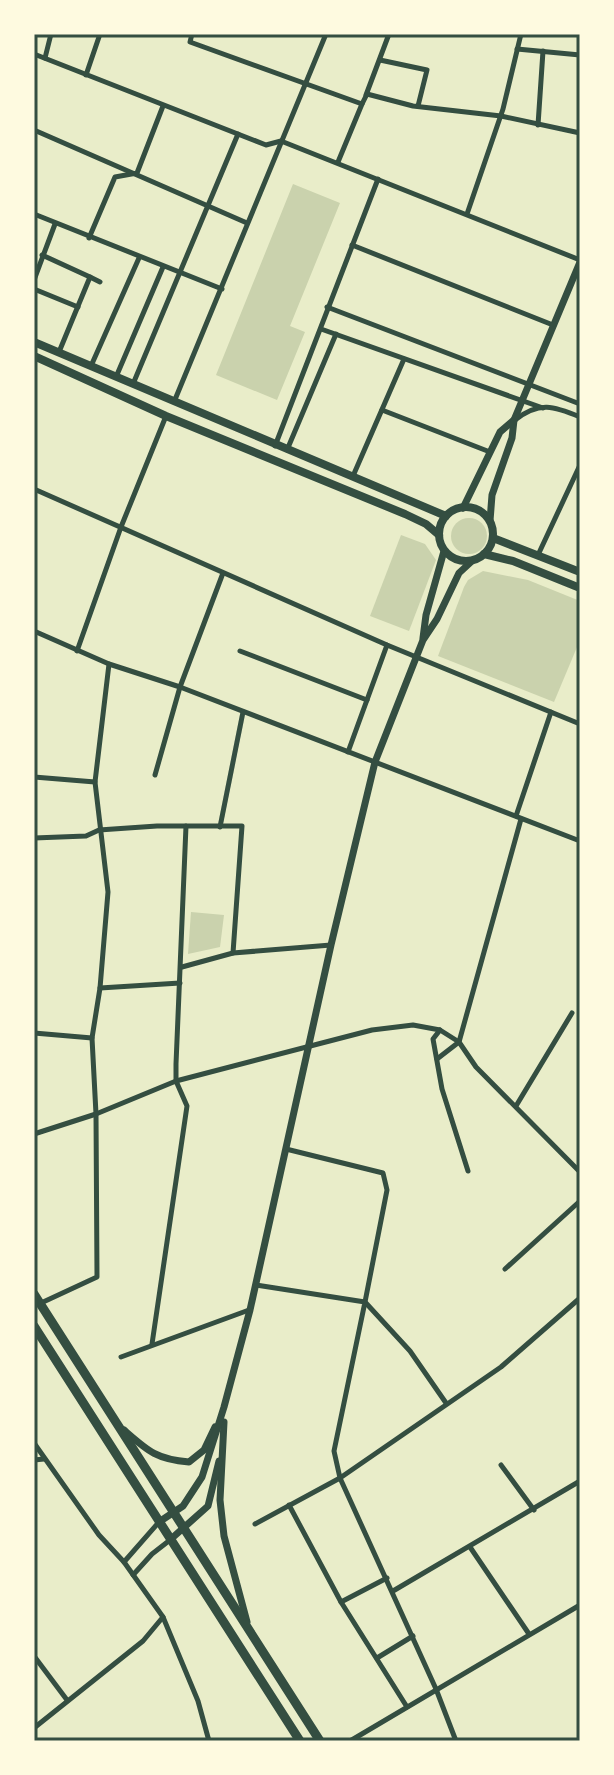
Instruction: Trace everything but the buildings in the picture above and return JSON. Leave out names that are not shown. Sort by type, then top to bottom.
[{"type":"highway","points":[[34,1294],[320,1741]]},
{"type":"highway","points":[[34,1326],[300,1741]]},
{"type":"main road","points":[[34,342],[132,386],[446,516]]},
{"type":"main road","points":[[34,356],[166,416],[426,524],[439,535],[444,551],[456,560],[472,561],[484,554],[493,538],[490,521],[477,510],[463,508],[446,516],[439,535]]},
{"type":"main road","points":[[493,538],[580,572]]},
{"type":"main road","points":[[484,554],[513,561],[580,588]]},
{"type":"street","points":[[45,58],[51,34]]},
{"type":"street","points":[[86,75],[100,34]]},
{"type":"street","points":[[192,34],[190,42],[362,104]]},
{"type":"street","points":[[174,402],[326,34]]},
{"type":"street","points":[[338,162],[389,34]]},
{"type":"street","points":[[467,214],[501,116],[521,34]]},
{"type":"street","points":[[517,49],[580,55]]},
{"type":"street","points":[[538,125],[543,51]]},
{"type":"street","points":[[34,54],[266,145],[281,141],[338,162],[580,261],[514,420],[512,438],[492,495],[490,521]]},
{"type":"street","points":[[380,60],[427,70],[418,106]]},
{"type":"street","points":[[362,104],[367,94],[418,106],[501,116],[580,133]]},
{"type":"street","points":[[137,173],[163,106]]},
{"type":"street","points":[[34,130],[247,223]]},
{"type":"street","points":[[132,386],[238,134]]},
{"type":"street","points":[[89,238],[115,177],[137,173]]},
{"type":"street","points":[[275,446],[378,179]]},
{"type":"street","points":[[34,214],[222,289]]},
{"type":"street","points":[[34,280],[55,224]]},
{"type":"street","points":[[352,245],[553,325]]},
{"type":"street","points":[[42,255],[100,282]]},
{"type":"street","points":[[91,367],[139,258]]},
{"type":"street","points":[[116,378],[163,267]]},
{"type":"street","points":[[59,353],[90,277]]},
{"type":"street","points":[[34,289],[78,307]]},
{"type":"street","points":[[327,307],[580,404]]},
{"type":"street","points":[[321,329],[543,408]]},
{"type":"street","points":[[286,451],[336,334]]},
{"type":"street","points":[[352,478],[404,359]]},
{"type":"street","points":[[463,508],[500,432],[514,420],[527,410],[552,406],[580,417]]},
{"type":"street","points":[[290,408],[303,413]]},
{"type":"street","points":[[382,410],[491,452]]},
{"type":"street","points":[[77,651],[121,527],[166,416]]},
{"type":"street","points":[[538,555],[580,465]]},
{"type":"street","points":[[34,489],[387,645],[580,724]]},
{"type":"street","points":[[423,640],[426,615],[444,551]]},
{"type":"street","points":[[124,1562],[159,1522],[183,1506],[208,1463],[256,1285],[375,762],[423,640],[459,573],[472,561]]},
{"type":"street","points":[[155,775],[180,687],[223,573]]},
{"type":"street","points":[[34,631],[109,664],[180,687],[580,841]]},
{"type":"street","points":[[348,752],[387,645]]},
{"type":"street","points":[[240,651],[367,700]]},
{"type":"street","points":[[40,1304],[97,1277],[96,1114],[92,1038],[100,988],[108,892],[95,782],[109,664]]},
{"type":"street","points":[[220,827],[243,712]]},
{"type":"street","points":[[437,1059],[459,1042],[551,712]]},
{"type":"street","points":[[34,777],[95,782]]},
{"type":"street","points":[[152,1344],[187,1106],[176,1081],[186,826]]},
{"type":"street","points":[[34,838],[86,836],[99,830],[242,826],[233,953]]},
{"type":"street","points":[[182,967],[233,953],[331,945]]},
{"type":"street","points":[[100,988],[180,983]]},
{"type":"street","points":[[516,1106],[572,1013]]},
{"type":"street","points":[[34,1134],[96,1114],[176,1081],[372,1030],[413,1025],[440,1030],[459,1042],[476,1067],[580,1172]]},
{"type":"street","points":[[440,1030],[433,1039],[442,1089],[468,1171]]},
{"type":"street","points":[[34,1033],[92,1038]]},
{"type":"street","points":[[286,1149],[383,1173],[387,1190],[334,1451],[340,1478],[413,1636],[456,1741]]},
{"type":"street","points":[[505,1269],[580,1201]]},
{"type":"street","points":[[256,1285],[365,1302],[410,1351],[446,1403]]},
{"type":"street","points":[[255,1524],[340,1478],[501,1367],[580,1298]]},
{"type":"street","points":[[121,1357],[250,1310]]},
{"type":"street","points":[[119,1425],[151,1454],[165,1460],[189,1462],[204,1450],[224,1407]]},
{"type":"street","points":[[224,1407],[220,1500],[224,1536],[250,1632]]},
{"type":"street","points":[[34,1443],[99,1535],[124,1562],[163,1617],[198,1701],[209,1741]]},
{"type":"street","points":[[133,1575],[152,1554],[185,1529],[208,1506],[222,1452]]},
{"type":"street","points":[[34,1460],[44,1459]]},
{"type":"street","points":[[501,1465],[534,1510]]},
{"type":"street","points":[[393,1591],[580,1481]]},
{"type":"street","points":[[289,1505],[341,1602],[407,1707]]},
{"type":"street","points":[[470,1547],[529,1634]]},
{"type":"street","points":[[341,1602],[387,1578]]},
{"type":"street","points":[[350,1741],[580,1605]]},
{"type":"street","points":[[34,1728],[143,1641],[163,1617]]},
{"type":"street","points":[[377,1658],[413,1636]]},
{"type":"street","points":[[34,1656],[67,1700]]},
{"type":"green space","points":[[293,184],[340,203],[290,326],[305,332],[277,400],[216,375]]},
{"type":"green space","points":[[469,518],[482,523],[487,536],[482,549],[469,554],[456,549],[451,536],[456,523]]},
{"type":"green space","points":[[401,535],[425,544],[436,560],[409,631],[370,616]]},
{"type":"green space","points":[[483,571],[528,580],[580,601],[580,640],[554,702],[438,656],[464,587],[468,580]]},
{"type":"green space","points":[[191,912],[224,915],[220,947],[188,954]]}]
